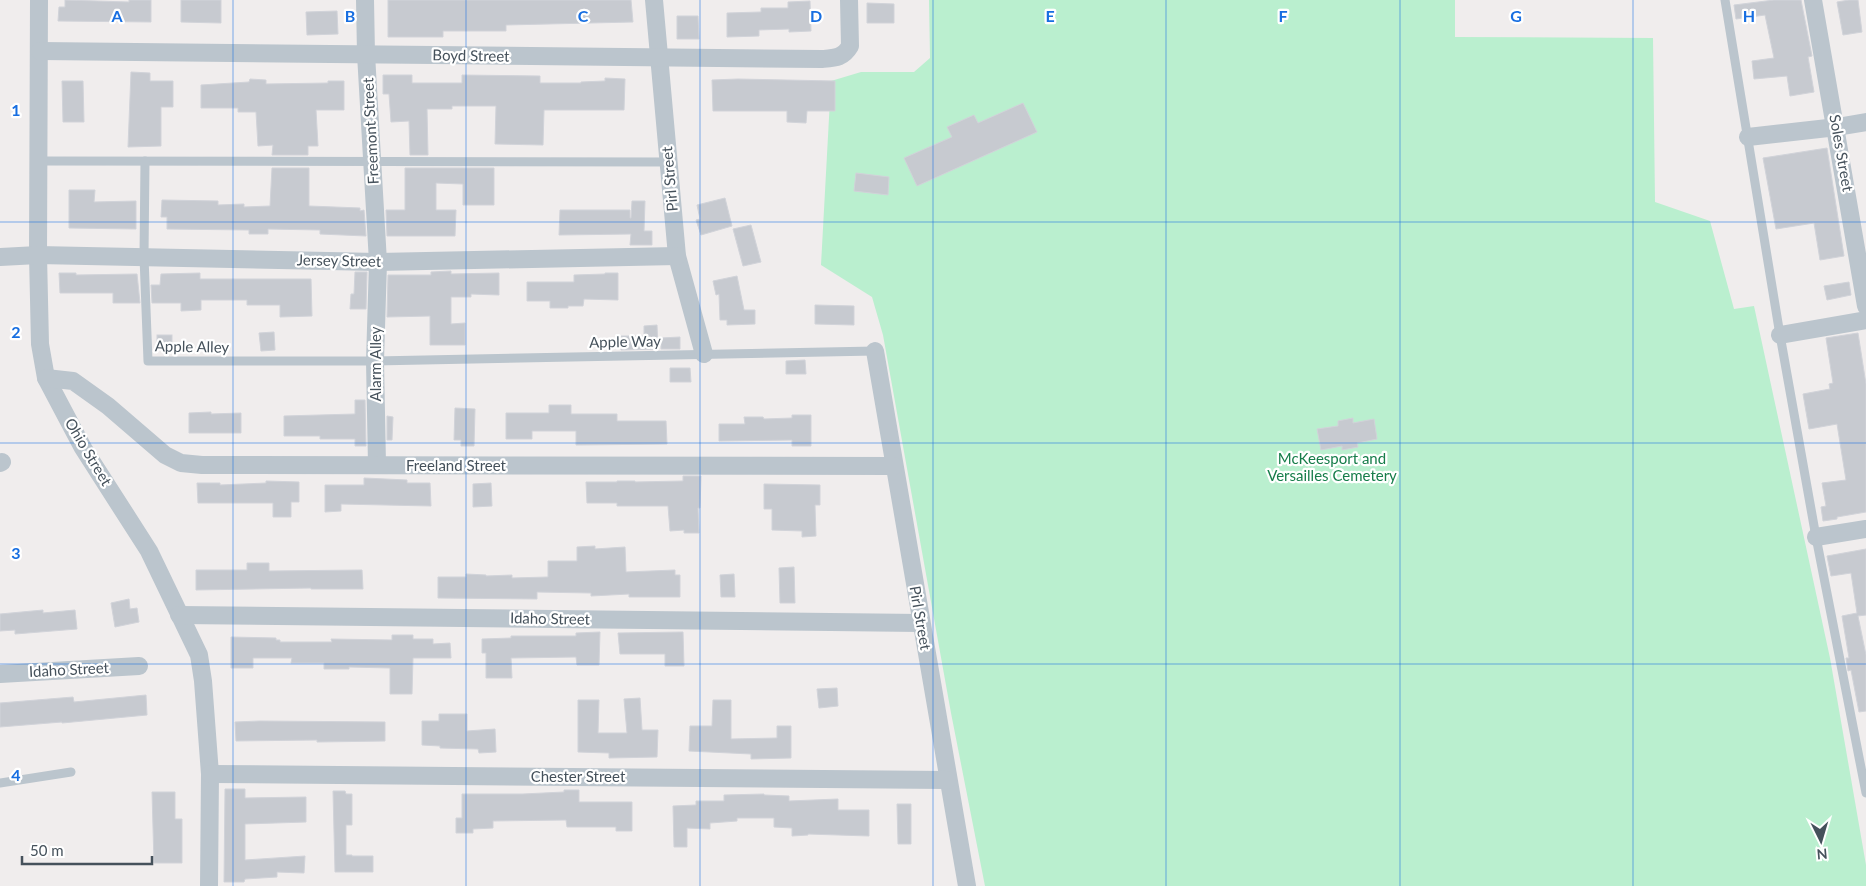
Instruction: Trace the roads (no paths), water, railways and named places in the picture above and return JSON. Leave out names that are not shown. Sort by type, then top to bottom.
[{"type":"street","name":"Ohio Street","points":[[39,0],[38,255],[40,344],[46,378],[83,448],[149,550],[199,655],[203,681],[210,774],[209,886]]},
{"type":"street","name":"Freemont Street","points":[[365,0],[366,54],[378,262]]},
{"type":"street","name":"Pirl Street","points":[[654,0],[677,256],[704,354]]},
{"type":"street","name":"Boyd Street","points":[[40,51],[659,58],[839,58],[850,46],[849,0]]},
{"type":"street","name":"Soles Street","points":[[1813,0],[1866,306]]},
{"type":"street","points":[[1748,137],[1866,122]]},
{"type":"street","name":"Jersey Street","points":[[0,256],[38,255],[378,262],[677,256]]},
{"type":"street","name":"Alarm Alley","points":[[377,466],[375,362],[378,262]]},
{"type":"street","points":[[1780,335],[1866,320]]},
{"type":"street","name":"Pirl Street","points":[[875,351],[947,780],[967,886]]},
{"type":"street","name":"Freeland Street","points":[[46,378],[73,381],[108,406],[165,455],[181,463],[202,465],[377,466],[894,466]]},
{"type":"street","points":[[1816,537],[1866,529]]},
{"type":"street","name":"Idaho Street","points":[[179,615],[921,623]]},
{"type":"street","name":"Idaho Street","points":[[0,674],[139,666]]},
{"type":"street","name":"Chester Street","points":[[210,774],[947,780]]},
{"type":"lane","points":[[1725,0],[1780,335],[1816,537],[1866,793]]},
{"type":"lane","points":[[39,161],[669,162]]},
{"type":"lane","name":"Apple Alley","points":[[145,161],[144,257],[148,361],[375,362]]},
{"type":"lane","name":"Apple Way","points":[[375,362],[875,351]]},
{"type":"lane","points":[[0,783],[71,772]]},
{"type":"park label","name":"McKeesport and Versailles Cemetery","points":[[1332,468]]}]
